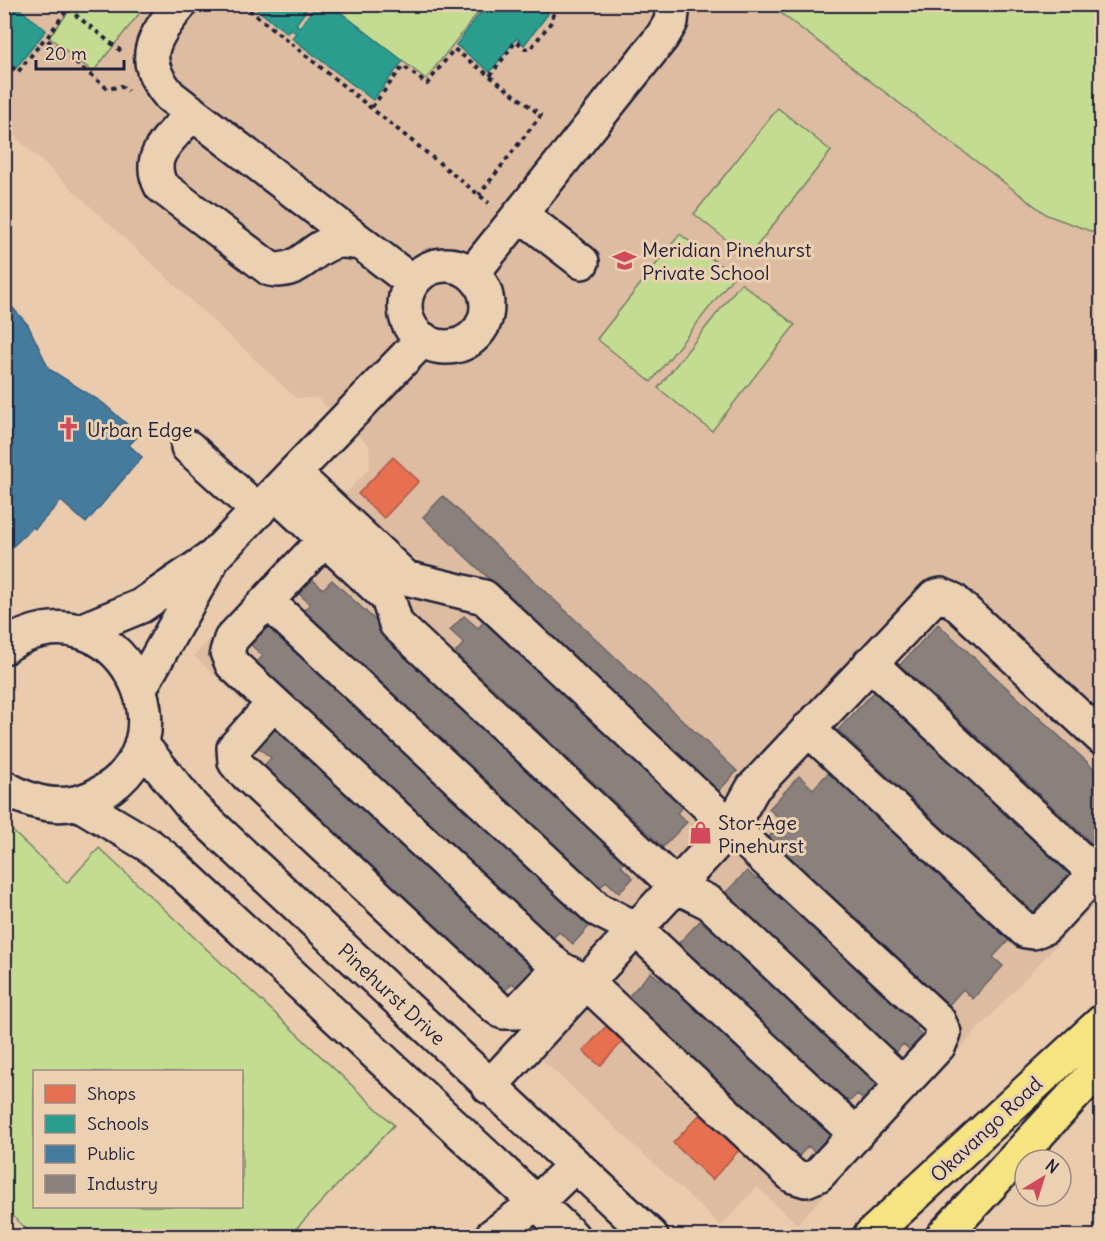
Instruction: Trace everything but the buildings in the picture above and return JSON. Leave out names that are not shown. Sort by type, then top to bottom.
[{"type":"main road","name":"Okavango Road","points":[[870,1236],[1101,1022]]},
{"type":"main road","name":"Okavango Road","points":[[943,1236],[1101,1065]]},
{"type":"street","points":[[180,4],[163,26],[152,46],[150,61],[157,81],[170,96],[412,282]]},
{"type":"street","points":[[472,274],[662,37],[671,22],[673,4]]},
{"type":"street","points":[[189,110],[188,117],[158,156],[154,172],[161,186],[270,269],[282,272],[294,268],[334,242],[363,244]]},
{"type":"street","points":[[517,219],[582,262]]},
{"type":"street","points":[[440,265],[452,265],[472,274],[484,293],[487,304],[486,315],[475,334],[466,341],[444,347],[423,339],[413,331],[405,307],[406,294],[412,282],[420,274],[440,265]]},
{"type":"street","points":[[4,647],[21,635],[66,630],[141,606],[214,556],[423,339]]},
{"type":"street","points":[[188,447],[276,492],[397,588]]},
{"type":"street","points":[[276,492],[325,539],[397,588],[484,597],[942,1026],[943,1039],[939,1045],[818,1175],[813,1178],[799,1179],[232,664],[227,652],[231,639],[325,539]]},
{"type":"street","points":[[140,688],[214,556]]},
{"type":"street","points":[[397,588],[396,624],[676,886],[710,903],[903,1084]]},
{"type":"street","points":[[274,703],[234,748],[235,762],[498,1008],[510,1013],[522,1008],[573,975],[636,929],[731,827],[753,788],[928,600],[941,595],[947,597],[1101,738]]},
{"type":"street","points":[[267,601],[597,909],[636,929],[856,1134]]},
{"type":"street","points":[[4,617],[66,630],[106,643],[127,663],[140,688],[145,716],[141,744],[128,770],[106,791],[78,803],[50,805],[23,799],[4,788]]},
{"type":"street","points":[[808,729],[1026,931],[1033,932],[1045,927],[1098,870],[870,663]]},
{"type":"street","name":"Pinehurst Drive","points":[[141,744],[193,808],[651,1236]]},
{"type":"street","points":[[78,803],[150,846],[170,862],[572,1236]]},
{"type":"street","points":[[489,1087],[537,1035],[573,975]]},
{"type":"street","points":[[492,1236],[536,1203],[575,1165]]},
{"type":"path","points":[[490,76],[516,41],[526,49],[531,48],[552,21],[553,15],[544,8],[547,4]]},
{"type":"path","points":[[243,5],[479,195],[517,219]]},
{"type":"path","points":[[4,62],[18,72],[69,7],[133,61],[153,69]]},
{"type":"path","points":[[45,37],[108,89],[121,86],[130,93]]},
{"type":"path","points":[[372,107],[404,66],[427,84],[454,49],[541,115],[479,195]]},
{"type":"shaded area","points":[[4,5],[1101,5],[1101,897],[797,1224],[757,1187],[721,1226],[213,754],[252,711],[194,656],[370,467],[369,445],[317,398],[296,398],[5,127]]},
{"type":"green space","points":[[74,5],[146,5],[93,72],[49,37]]},
{"type":"green space","points":[[330,5],[484,5],[426,79]]},
{"type":"green space","points":[[770,5],[1101,5],[1101,235],[1047,215]]},
{"type":"green space","points":[[778,108],[831,151],[748,257],[694,214]]},
{"type":"green space","points":[[680,234],[734,276],[651,382],[597,339]]},
{"type":"green space","points":[[741,283],[795,325],[712,431],[658,388]]},
{"type":"green space","points":[[5,824],[67,883],[99,848],[394,1125],[289,1236],[34,1236],[5,1209]]},
{"type":"place","name":"Meridian Pinehurst Private School","points":[[624,260]]},
{"type":"place","name":"Urban Edge","points":[[69,429]]},
{"type":"place","name":"Stor-Age Pinehurst","points":[[700,833]]}]
